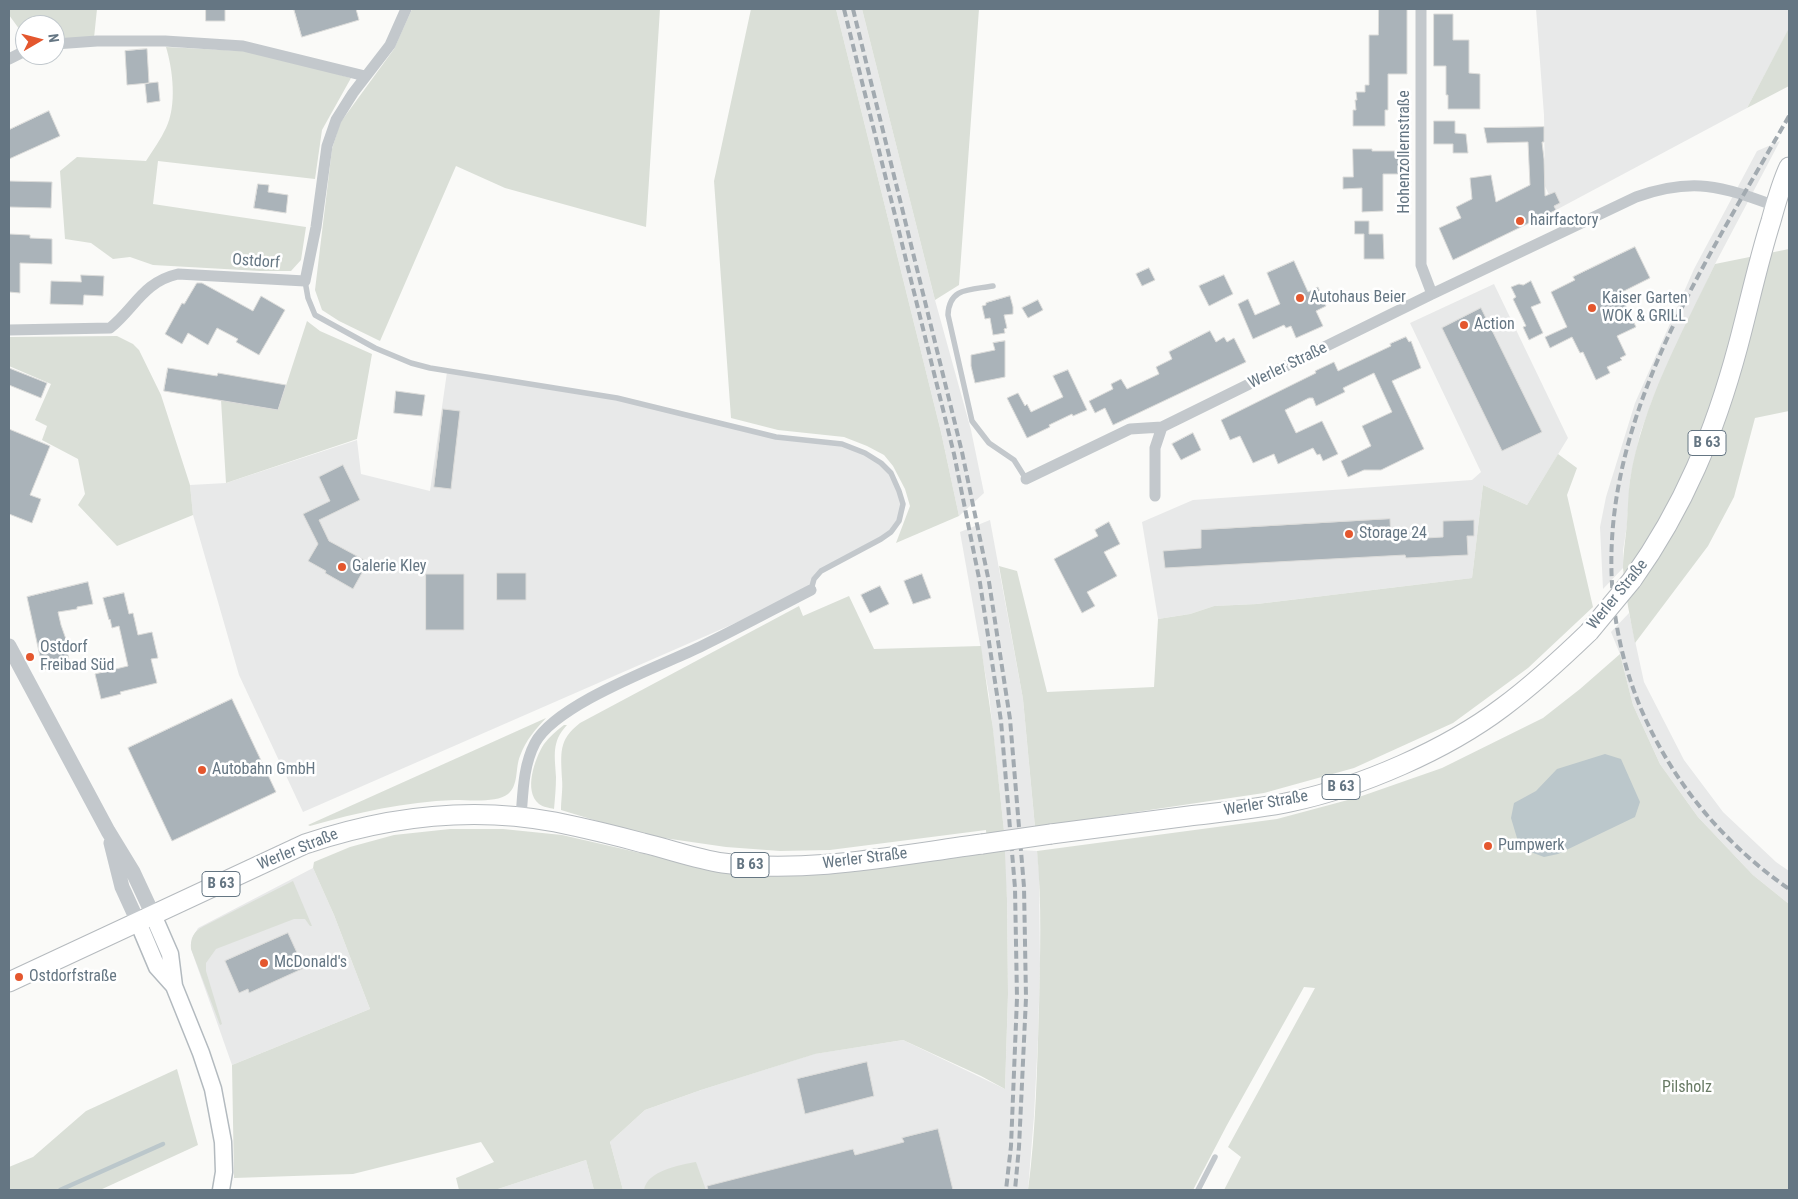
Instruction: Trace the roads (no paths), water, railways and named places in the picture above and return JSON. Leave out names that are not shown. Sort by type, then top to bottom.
[{"type":"main road","name":"Werler Straße","points":[[9,982],[288,851],[339,833],[401,820],[452,815],[521,817],[554,822],[722,863],[782,866],[833,863],[1292,802],[1360,781],[1425,753],[1458,736],[1502,708],[1550,669],[1589,632],[1632,580],[1664,533],[1689,486],[1709,438],[1738,348],[1763,246],[1789,167]]},
{"type":"main road","points":[[145,919],[170,954],[174,986],[201,1053],[218,1109],[224,1153],[221,1190]]},
{"type":"street","points":[[305,281],[316,227],[327,146],[336,120],[365,76],[390,45],[406,9]]},
{"type":"street","name":"Hohenzollernstraße","points":[[1421,9],[1421,265],[1432,294]]},
{"type":"street","points":[[65,43],[156,41],[243,46],[365,76]]},
{"type":"street","name":"Werler Straße","points":[[1026,479],[1130,429],[1162,428],[1432,294],[1636,197],[1653,191],[1690,185],[1710,186],[1725,189],[1775,206]]},
{"type":"street","name":"Ostdorf","points":[[9,330],[110,328],[145,290],[160,280],[178,274],[305,281]]},
{"type":"street","points":[[1155,496],[1154,448],[1162,428]]},
{"type":"street","points":[[521,817],[527,764],[535,742],[552,723],[592,697],[701,647],[811,590]]},
{"type":"street","points":[[9,646],[108,831],[133,872],[145,919]]},
{"type":"lane","points":[[305,281],[308,298],[315,315],[375,348],[411,363],[447,372],[617,398],[776,437],[842,444],[881,462],[891,473],[899,490],[903,504],[899,521],[891,532],[881,539],[821,571],[814,579],[811,590]]},
{"type":"lane","name":"Werler Straße","points":[[993,286],[956,294],[950,301],[948,315],[972,421],[989,443],[1014,460],[1026,479]]},
{"type":"lane","points":[[1198,1190],[1215,1157]]},
{"type":"waterway","points":[[60,1190],[163,1144]]},
{"type":"railway","points":[[844,9],[954,454],[980,583],[1001,721],[1015,888],[1017,998],[1011,1146],[1006,1190]]},
{"type":"railway","points":[[853,9],[962,452],[989,582],[1010,719],[1024,887],[1026,998],[1019,1147],[1015,1190]]},
{"type":"railway","points":[[1789,116],[1709,255],[1673,327],[1642,399],[1621,474],[1612,550],[1617,628],[1641,709],[1654,736],[1668,762],[1702,809],[1743,852],[1789,889]]},
{"type":"place","name":"hairfactory","points":[[1520,221]]},
{"type":"place","name":"Autohaus Beier","points":[[1300,298]]},
{"type":"place","name":"Kaiser Garten WOK & GRILL","points":[[1592,308]]},
{"type":"place","name":"Action","points":[[1464,325]]},
{"type":"place","name":"Storage 24","points":[[1349,534]]},
{"type":"place","name":"Galerie Kley","points":[[342,567]]},
{"type":"place","name":"Ostdorf Freibad Süd","points":[[30,657]]},
{"type":"place","name":"Autobahn GmbH","points":[[202,770]]},
{"type":"place","name":"Pumpwerk","points":[[1488,846]]},
{"type":"place","name":"McDonald's","points":[[264,963]]},
{"type":"place","name":"Ostdorfstraße","points":[[19,977]]},
{"type":"park label","name":"Pilsholz","points":[[1687,1088]]}]
